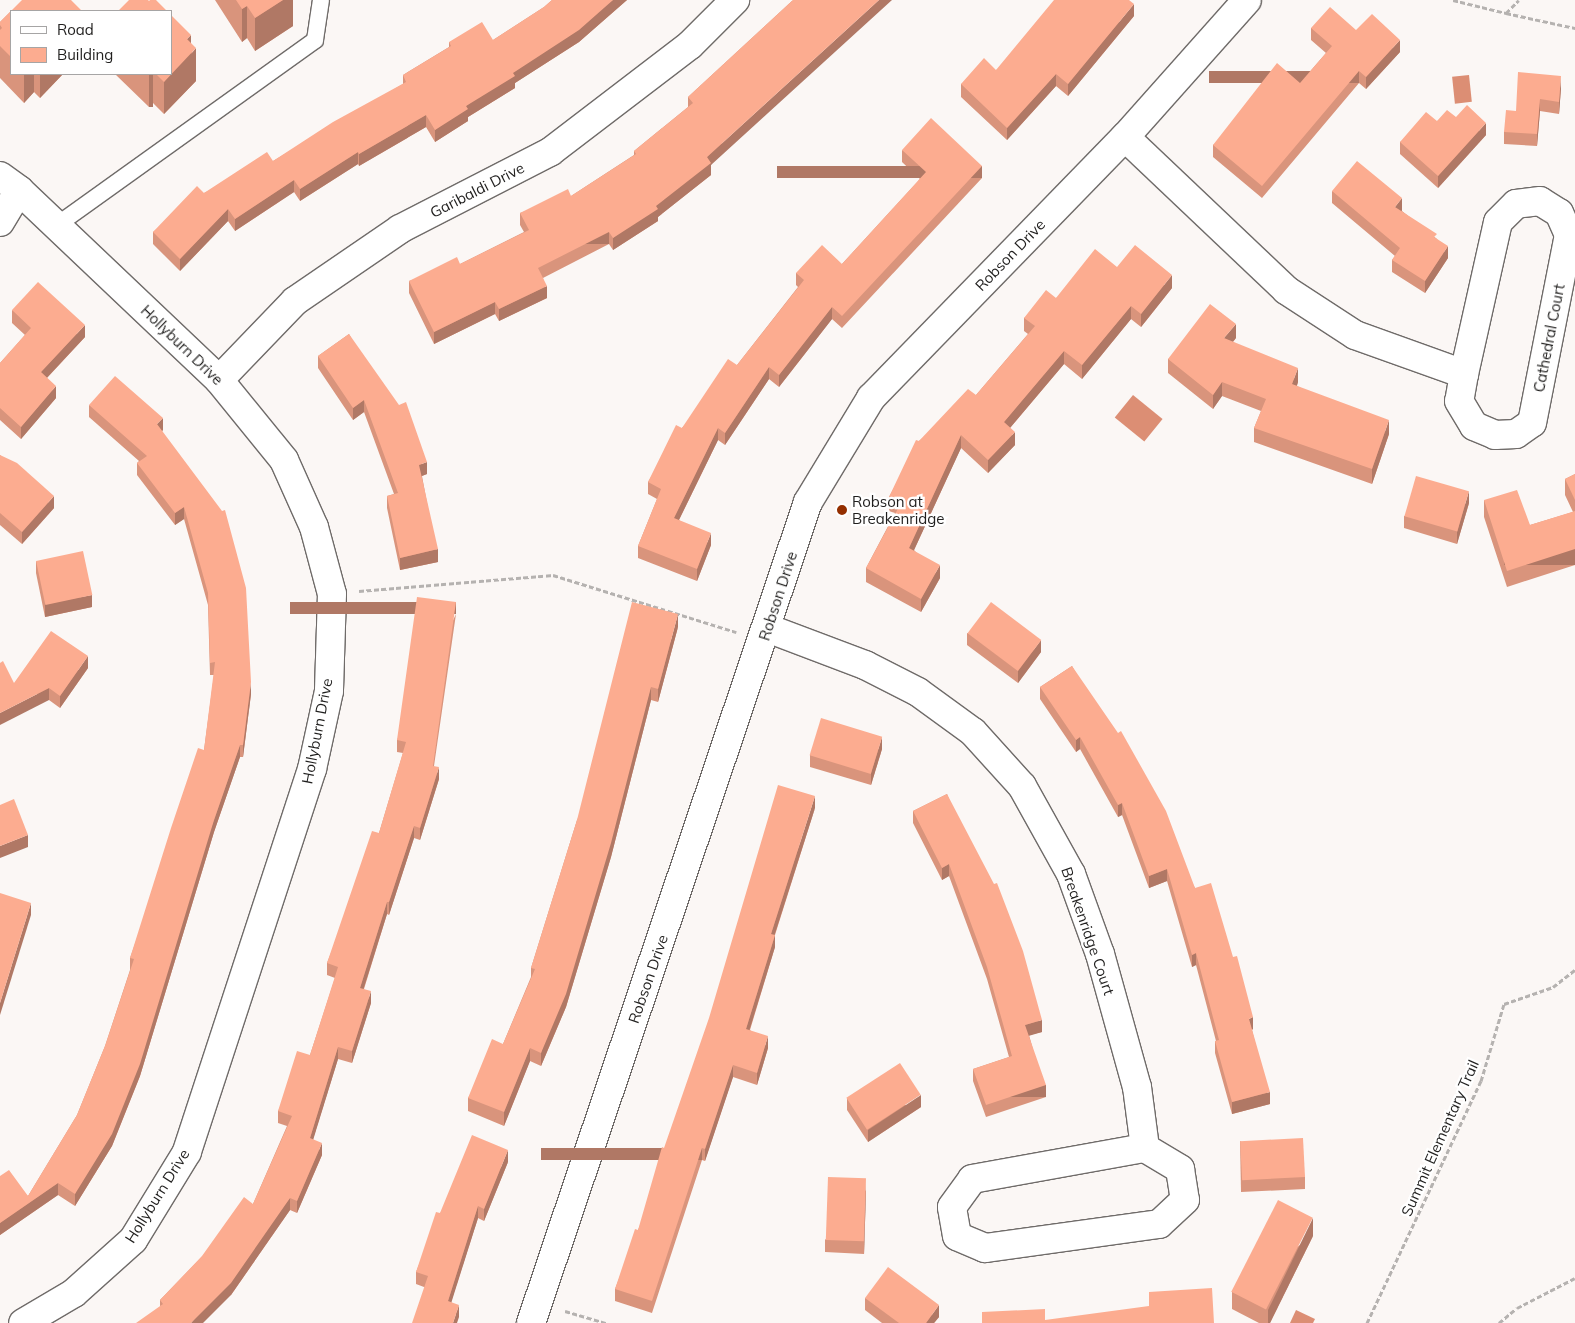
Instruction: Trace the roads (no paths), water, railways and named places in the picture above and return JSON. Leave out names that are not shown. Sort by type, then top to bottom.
[{"type":"street","name":"Garibaldi Drive","points":[[220,380],[295,301],[400,229],[550,152],[690,46],[735,0]]},
{"type":"street","name":"Robson Drive","points":[[534,1315],[808,502],[871,398],[1125,137],[1247,0]]},
{"type":"street","points":[[1125,137],[1286,290],[1355,335],[1464,374]]},
{"type":"street","name":"Hollyburn Drive","points":[[10,183],[57,225],[220,380],[284,460],[314,527],[332,594],[328,691],[312,769],[187,1152],[133,1240],[74,1292],[23,1323]]},
{"type":"street","points":[[0,222],[10,183]]},
{"type":"street","name":"Cathedral Court","points":[[1540,201],[1559,213],[1569,235],[1532,423],[1516,434],[1495,435],[1474,426],[1459,401],[1464,374],[1498,222],[1516,204],[1540,201]]},
{"type":"street","name":"Breakenridge Court","points":[[767,628],[865,665],[918,692],[973,732],[1022,786],[1071,874],[1100,954],[1137,1087],[1145,1148]]},
{"type":"street","points":[[1145,1148],[1180,1169],[1185,1200],[1159,1224],[984,1248],[957,1236],[952,1207],[972,1179],[1145,1148]]},
{"type":"lane","points":[[57,225],[315,40],[320,0]]},
{"type":"place","name":"Robson at Breakenridge","points":[[842,510]]}]
